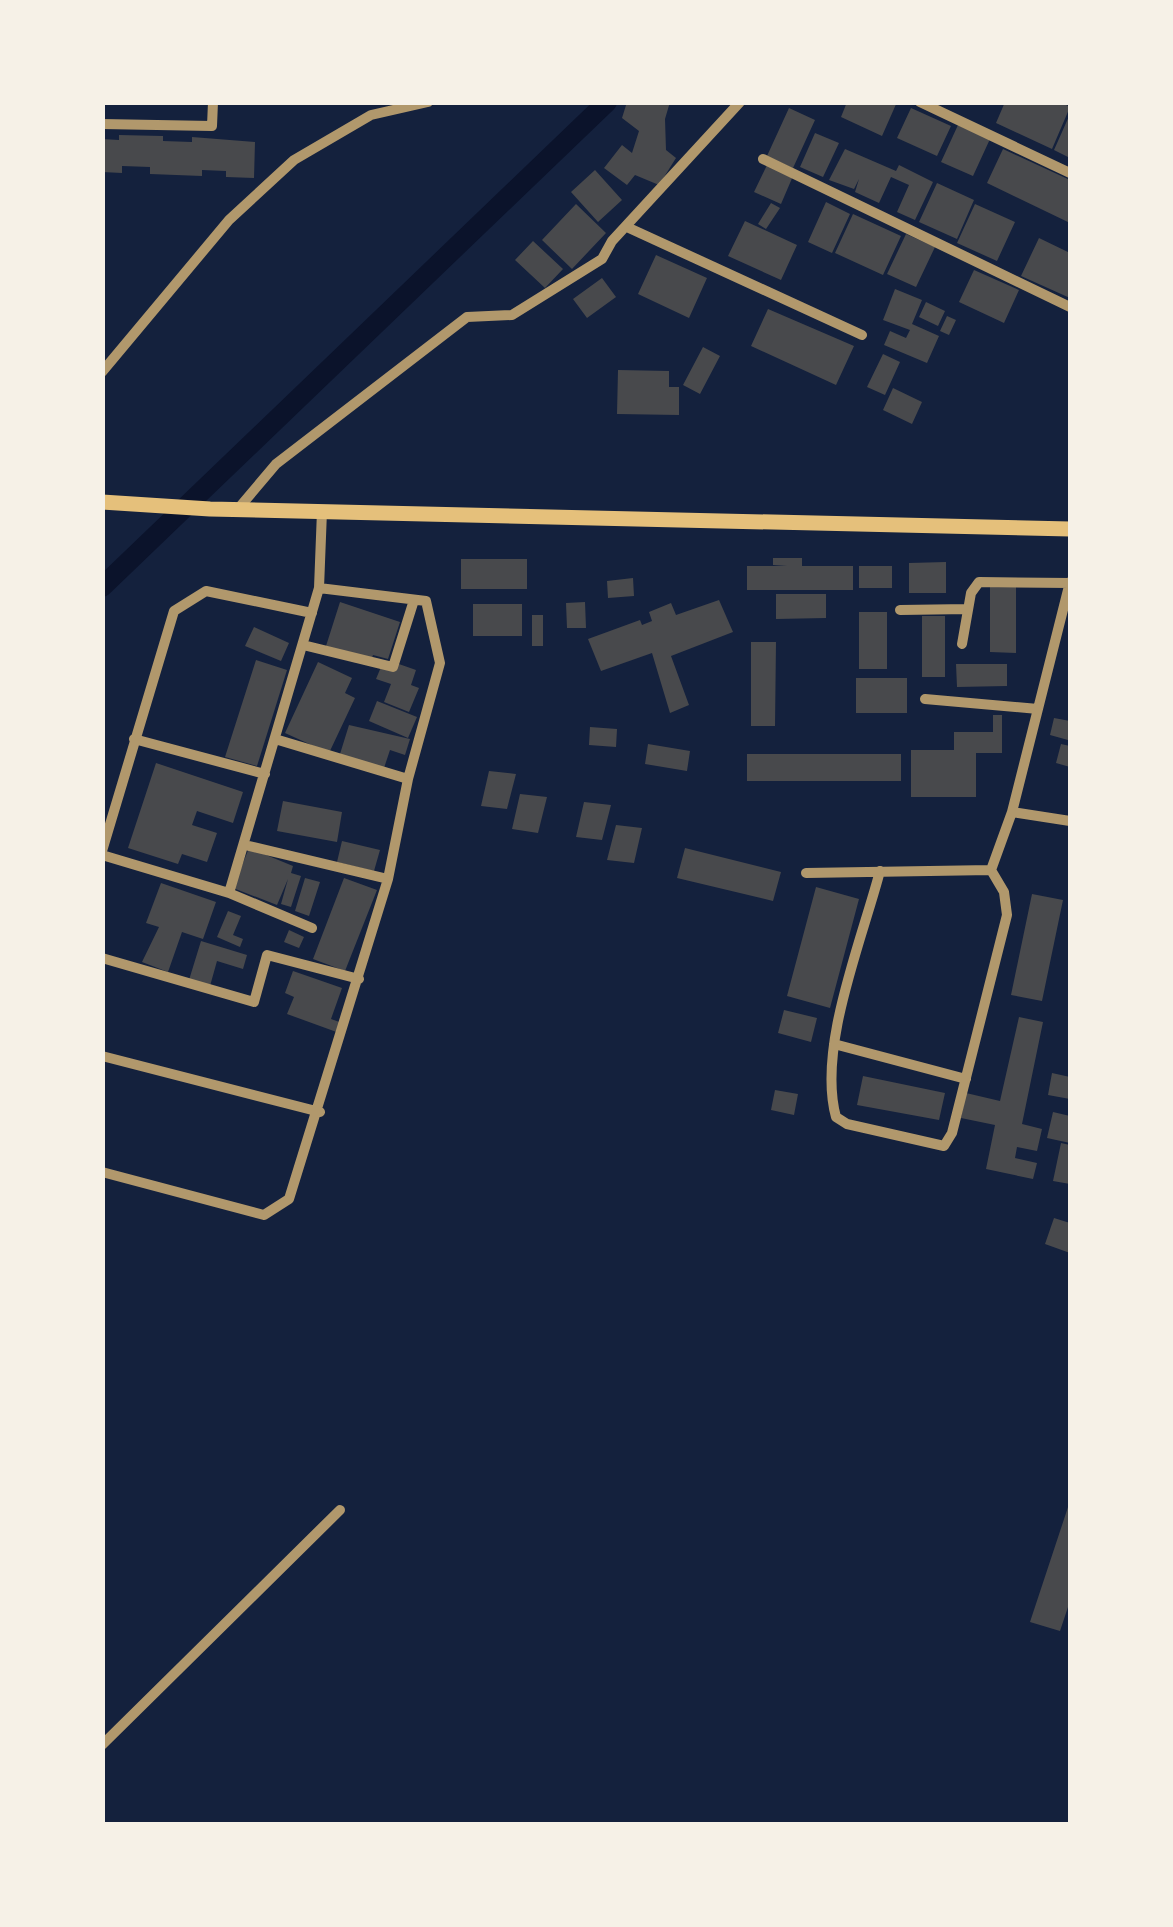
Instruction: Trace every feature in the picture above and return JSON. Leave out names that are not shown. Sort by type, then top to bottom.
[{"type":"main road","points":[[102,502],[210,509],[1070,530]]},
{"type":"street","points":[[102,124],[212,126],[213,102]]},
{"type":"street","points":[[102,372],[229,220],[294,160],[371,115],[428,102]]},
{"type":"street","points":[[238,509],[276,464],[467,317],[512,315],[602,258],[612,241],[740,102]]},
{"type":"street","points":[[920,102],[1070,173]]},
{"type":"street","points":[[763,159],[1070,307]]},
{"type":"street","points":[[628,228],[862,335]]},
{"type":"street","points":[[229,893],[319,588],[322,511]]},
{"type":"street","points":[[962,644],[968,609],[979,582],[1070,582],[1012,812],[991,870]]},
{"type":"street","points":[[102,1172],[264,1215],[289,1199],[320,1112],[388,880],[408,779],[440,663],[426,601],[319,588]]},
{"type":"street","points":[[312,613],[206,591],[174,611],[102,853],[229,893],[312,928]]},
{"type":"street","points":[[303,645],[392,668],[414,600]]},
{"type":"street","points":[[900,610],[968,609]]},
{"type":"street","points":[[925,699],[1038,709]]},
{"type":"street","points":[[134,739],[265,774]]},
{"type":"street","points":[[275,739],[408,779]]},
{"type":"street","points":[[1012,812],[1070,821]]},
{"type":"street","points":[[245,845],[388,880]]},
{"type":"street","points":[[806,872],[991,870]]},
{"type":"street","points":[[880,871],[834,1044],[833,1106],[836,1117],[847,1124],[944,1146],[952,1133],[1007,914],[1004,892],[991,870]]},
{"type":"street","points":[[102,958],[254,1002],[267,955],[359,979]]},
{"type":"street","points":[[834,1044],[966,1079]]},
{"type":"street","points":[[102,1056],[320,1112]]},
{"type":"street","points":[[102,1746],[340,1510]]},
{"type":"building","points":[[627,102],[670,102],[665,119],[666,150],[676,158],[659,185],[635,175],[627,185],[604,168],[622,145],[632,153],[639,131],[622,118]]},
{"type":"building","points":[[847,102],[897,102],[882,136],[841,117]]},
{"type":"building","points":[[1005,102],[1060,102],[1070,107],[1052,149],[996,123]]},
{"type":"building","points":[[789,108],[815,120],[793,168],[767,156]]},
{"type":"building","points":[[911,108],[951,126],[937,156],[897,138]]},
{"type":"building","points":[[1070,114],[1070,158],[1054,150]]},
{"type":"building","points":[[958,125],[990,139],[973,176],[941,162]]},
{"type":"building","points":[[815,133],[839,143],[823,177],[800,167]]},
{"type":"building","points":[[119,135],[163,136],[163,141],[192,142],[192,137],[255,142],[254,178],[226,177],[226,171],[202,170],[202,176],[150,174],[150,167],[122,166],[122,173],[102,172],[102,139],[119,140]]},
{"type":"building","points":[[845,149],[896,171],[899,165],[933,182],[915,220],[897,212],[909,185],[891,177],[879,203],[855,192],[859,179],[854,189],[829,180]]},
{"type":"building","points":[[1003,149],[1070,180],[1070,223],[987,183]]},
{"type":"building","points":[[767,165],[793,176],[781,204],[754,192]]},
{"type":"building","points":[[595,170],[622,200],[598,222],[571,192]]},
{"type":"building","points":[[937,183],[974,200],[957,239],[919,222]]},
{"type":"building","points":[[826,202],[850,214],[832,253],[808,242]]},
{"type":"building","points":[[771,203],[780,208],[766,229],[758,224]]},
{"type":"building","points":[[576,204],[606,233],[572,269],[542,240]]},
{"type":"building","points":[[975,204],[1015,222],[997,261],[957,243]]},
{"type":"building","points":[[853,214],[901,236],[883,275],[835,253]]},
{"type":"building","points":[[745,221],[797,245],[781,280],[728,256]]},
{"type":"building","points":[[906,234],[935,247],[916,287],[887,274]]},
{"type":"building","points":[[1039,238],[1070,253],[1070,298],[1021,276]]},
{"type":"building","points":[[533,241],[563,269],[545,288],[515,260]]},
{"type":"building","points":[[656,255],[707,278],[689,318],[638,294]]},
{"type":"building","points":[[974,270],[1019,290],[1004,323],[959,302]]},
{"type":"building","points":[[602,278],[616,297],[587,318],[573,299]]},
{"type":"building","points":[[895,289],[922,300],[912,324],[939,336],[927,363],[884,345],[890,331],[906,338],[910,330],[883,320]]},
{"type":"building","points":[[926,302],[945,311],[938,326],[919,317]]},
{"type":"building","points":[[768,309],[854,346],[836,385],[751,346]]},
{"type":"building","points":[[947,316],[956,320],[949,335],[940,331]]},
{"type":"building","points":[[703,347],[720,356],[700,394],[683,385]]},
{"type":"building","points":[[883,354],[900,362],[885,395],[867,387]]},
{"type":"building","points":[[618,370],[669,371],[669,387],[679,387],[679,415],[617,414]]},
{"type":"building","points":[[893,388],[922,402],[912,424],[883,410]]},
{"type":"building","points":[[773,558],[802,558],[802,566],[853,566],[853,590],[747,590],[747,566],[787,566],[773,565]]},
{"type":"building","points":[[461,559],[527,559],[527,589],[461,589]]},
{"type":"building","points":[[946,562],[946,593],[909,593],[909,563]]},
{"type":"building","points":[[859,566],[892,566],[892,588],[859,588]]},
{"type":"building","points":[[633,578],[634,596],[608,598],[607,581]]},
{"type":"building","points":[[990,587],[1016,587],[1016,653],[990,652]]},
{"type":"building","points":[[776,594],[826,594],[826,618],[776,619]]},
{"type":"building","points":[[719,600],[733,632],[671,656],[689,705],[670,713],[652,653],[601,671],[588,639],[640,620],[642,625],[652,621],[649,612],[671,603],[676,615]]},
{"type":"building","points":[[340,602],[400,622],[388,659],[373,655],[371,661],[326,646]]},
{"type":"building","points":[[585,602],[586,628],[567,628],[566,603]]},
{"type":"building","points":[[473,604],[522,604],[522,636],[473,636]]},
{"type":"building","points":[[859,612],[887,612],[887,669],[859,669]]},
{"type":"building","points":[[532,615],[543,615],[543,646],[532,646]]},
{"type":"building","points":[[922,616],[945,616],[945,677],[922,677]]},
{"type":"building","points":[[254,627],[289,643],[281,661],[245,646]]},
{"type":"building","points":[[751,642],[776,642],[775,726],[751,726]]},
{"type":"building","points":[[256,660],[287,670],[257,766],[225,757]]},
{"type":"building","points":[[318,662],[352,678],[345,693],[355,698],[329,753],[285,733]]},
{"type":"building","points":[[396,663],[416,670],[411,685],[419,688],[409,712],[384,702],[391,684],[376,679],[381,667]]},
{"type":"building","points":[[956,664],[1007,664],[1007,686],[957,687]]},
{"type":"building","points":[[856,678],[907,678],[907,713],[856,713]]},
{"type":"building","points":[[377,701],[417,717],[408,738],[369,721]]},
{"type":"building","points":[[993,715],[1002,715],[1002,753],[976,753],[976,797],[911,797],[911,750],[954,750],[954,732],[993,732]]},
{"type":"building","points":[[1054,718],[1070,721],[1068,740],[1050,735]]},
{"type":"building","points":[[349,725],[410,739],[405,755],[390,750],[384,768],[340,754]]},
{"type":"building","points":[[590,727],[617,729],[616,747],[589,745]]},
{"type":"building","points":[[648,744],[690,751],[687,771],[645,764]]},
{"type":"building","points":[[1061,744],[1070,746],[1070,767],[1056,763]]},
{"type":"building","points":[[747,754],[901,754],[901,781],[747,781]]},
{"type":"building","points":[[156,763],[243,792],[233,823],[197,811],[192,825],[217,833],[207,862],[182,854],[178,864],[128,848]]},
{"type":"building","points":[[489,771],[516,774],[507,809],[481,806]]},
{"type":"building","points":[[520,794],[547,797],[538,833],[512,829]]},
{"type":"building","points":[[283,801],[342,812],[337,842],[277,831]]},
{"type":"building","points":[[584,802],[611,805],[602,840],[576,837]]},
{"type":"building","points":[[616,825],[642,828],[634,863],[607,860]]},
{"type":"building","points":[[342,841],[380,850],[374,871],[337,862]]},
{"type":"building","points":[[249,848],[293,866],[291,873],[301,876],[291,907],[281,904],[288,879],[277,905],[233,888]]},
{"type":"building","points":[[685,848],[781,872],[773,901],[677,878]]},
{"type":"building","points":[[305,878],[320,882],[309,916],[295,911]]},
{"type":"building","points":[[344,878],[377,890],[345,971],[313,959]]},
{"type":"building","points":[[161,883],[216,902],[203,939],[182,932],[168,972],[142,962],[159,927],[146,923]]},
{"type":"building","points":[[816,887],[859,899],[830,1008],[787,996]]},
{"type":"building","points":[[1032,894],[1063,900],[1042,1001],[1011,995]]},
{"type":"building","points":[[228,911],[241,916],[233,935],[243,939],[240,947],[217,937]]},
{"type":"building","points":[[289,930],[304,937],[299,948],[284,942]]},
{"type":"building","points":[[201,941],[247,955],[243,969],[217,961],[210,986],[189,980]]},
{"type":"building","points":[[293,971],[342,988],[331,1019],[345,1024],[342,1034],[287,1014],[294,997],[285,993]]},
{"type":"building","points":[[784,1010],[817,1018],[811,1042],[778,1033]]},
{"type":"building","points":[[1019,1017],[1043,1022],[1022,1124],[1042,1129],[1037,1151],[1017,1147],[1015,1158],[1037,1163],[1033,1179],[986,1169],[995,1125],[961,1118],[966,1093],[1000,1101]]},
{"type":"building","points":[[1052,1073],[1070,1077],[1070,1099],[1048,1095]]},
{"type":"building","points":[[863,1076],[945,1093],[939,1120],[857,1105]]},
{"type":"building","points":[[775,1090],[798,1094],[794,1115],[771,1110]]},
{"type":"building","points":[[1053,1112],[1070,1116],[1070,1143],[1047,1138]]},
{"type":"building","points":[[1061,1143],[1070,1145],[1070,1184],[1053,1181]]},
{"type":"building","points":[[1054,1218],[1070,1223],[1070,1253],[1045,1244]]},
{"type":"building","points":[[1070,1501],[1070,1601],[1060,1631],[1030,1622]]},
{"type":"waterway","points":[[102,587],[607,102]]}]
